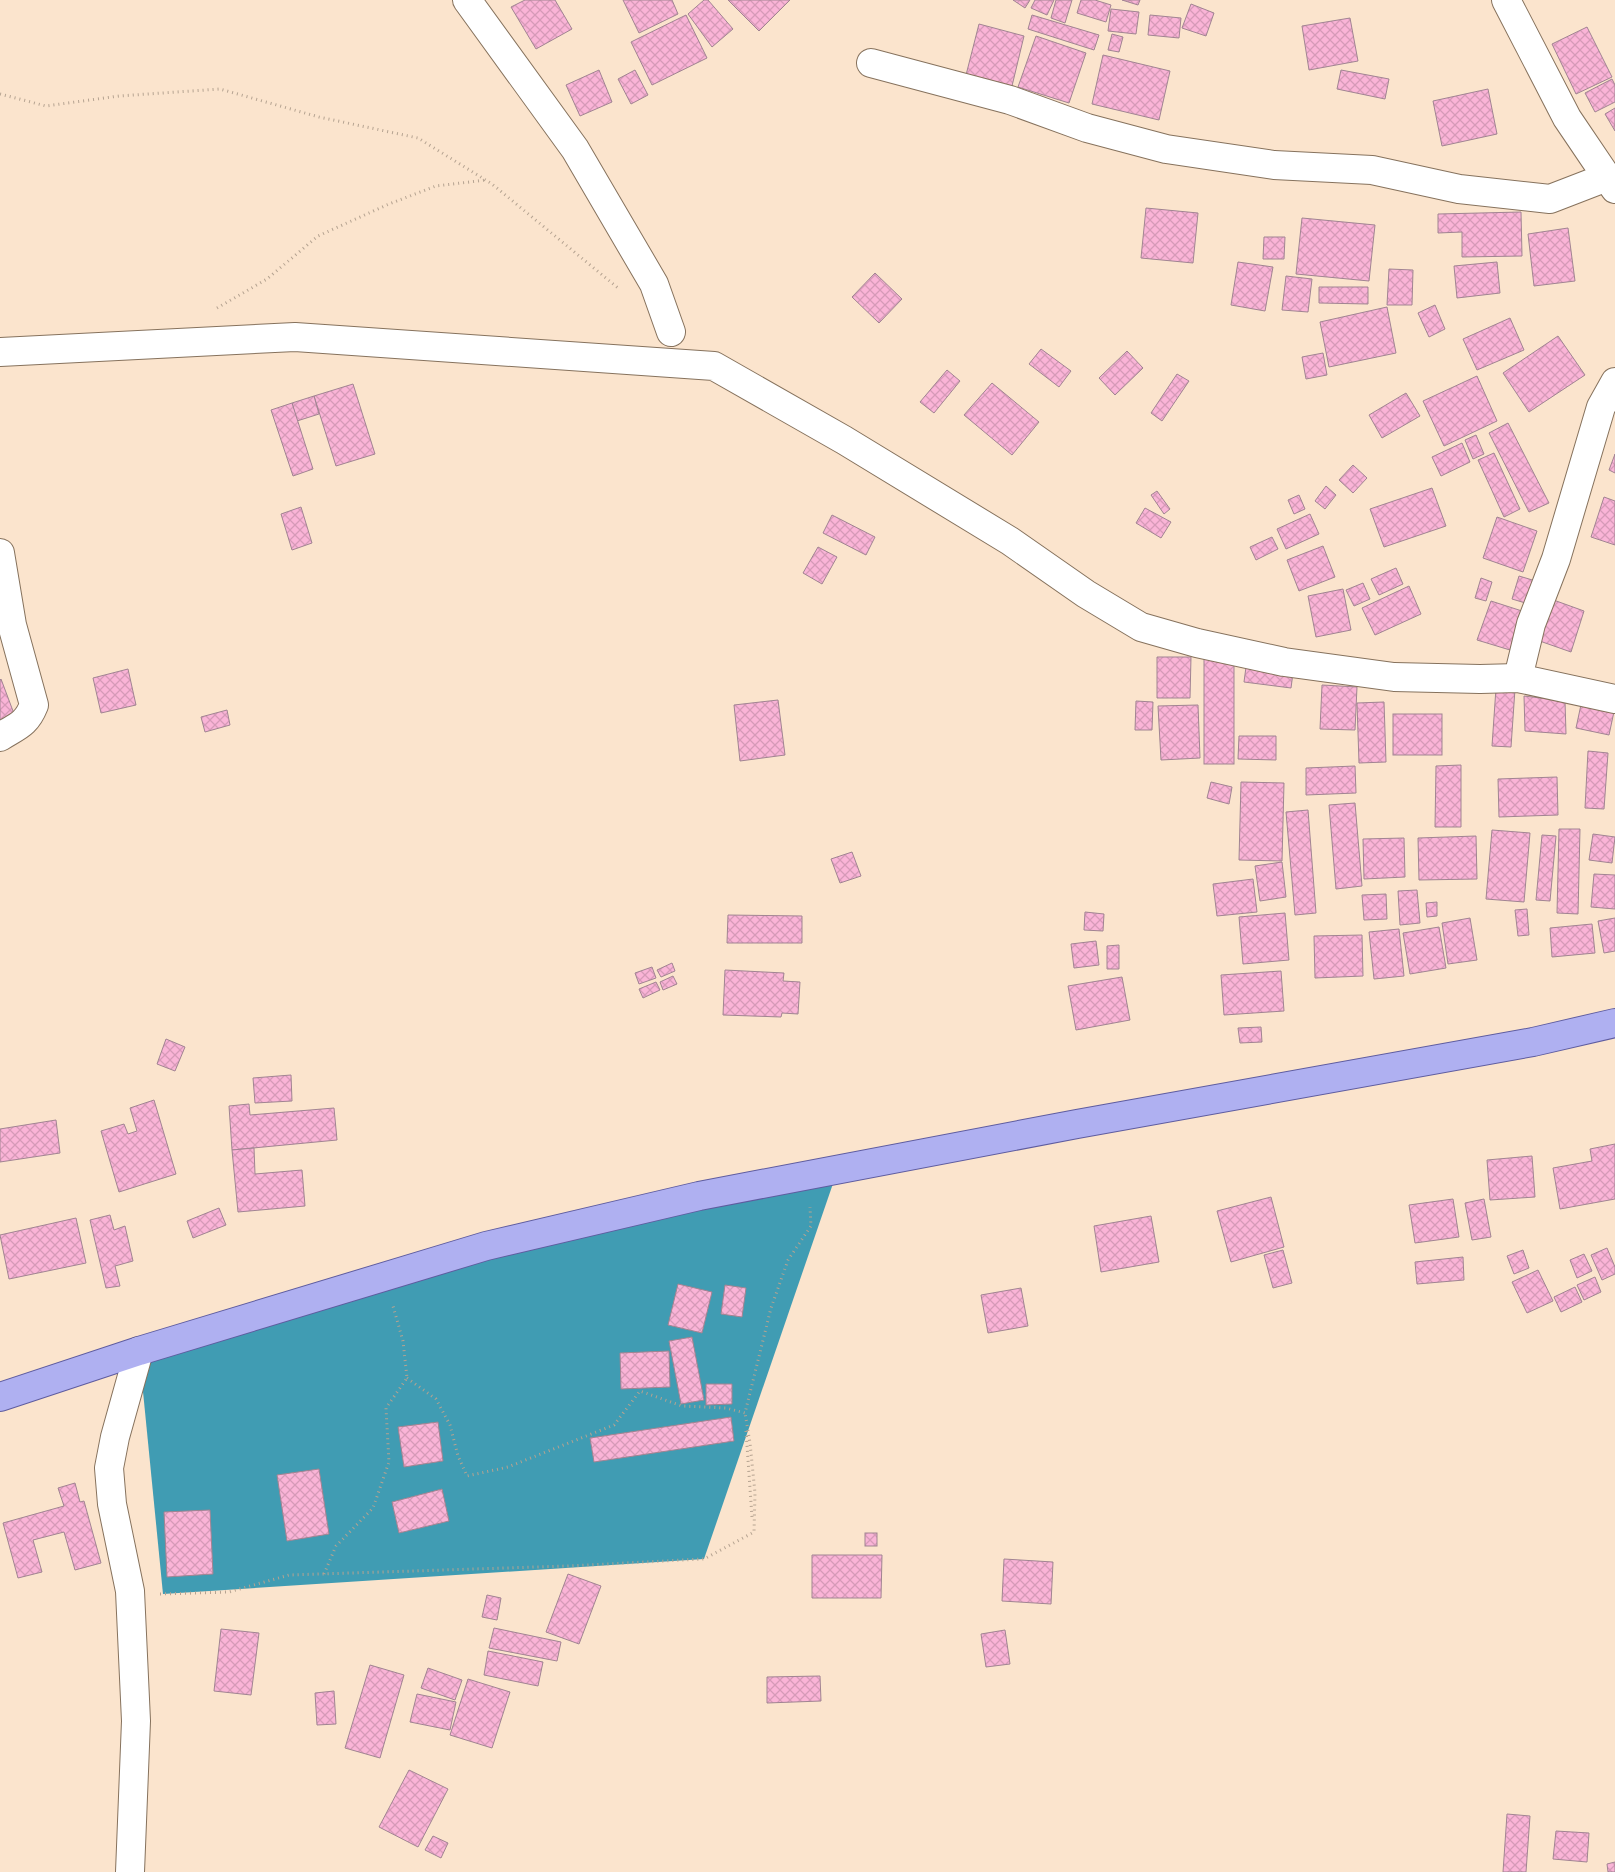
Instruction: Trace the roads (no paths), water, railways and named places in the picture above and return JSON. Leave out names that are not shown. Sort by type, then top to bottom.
[{"type":"main road","points":[[0,1397],[139,1351],[495,1244],[699,1196],[1068,1125],[1533,1042],[1615,1023]]},
{"type":"street","points":[[466,0],[575,150],[654,284],[671,332]]},
{"type":"street","points":[[872,63],[1010,100],[1087,128],[1185,152],[1274,165],[1372,170],[1459,189],[1550,198],[1611,183],[1567,118],[1506,0]]},
{"type":"street","points":[[2,355],[295,337],[714,366],[844,440],[1010,541],[1086,594],[1141,627],[1197,644],[1293,663],[1394,676],[1480,679],[1518,678],[1615,699]]},
{"type":"street","points":[[1518,678],[1531,624],[1556,559],[1601,407],[1615,382]]},
{"type":"street","points":[[0,553],[12,625],[34,705],[29,718],[22,725],[0,737]]},
{"type":"street","points":[[130,1872],[136,1721],[130,1591],[112,1504],[109,1468],[115,1437],[139,1351]]},
{"type":"water","points":[[838,1169],[704,1559],[163,1594],[139,1351]]}]
